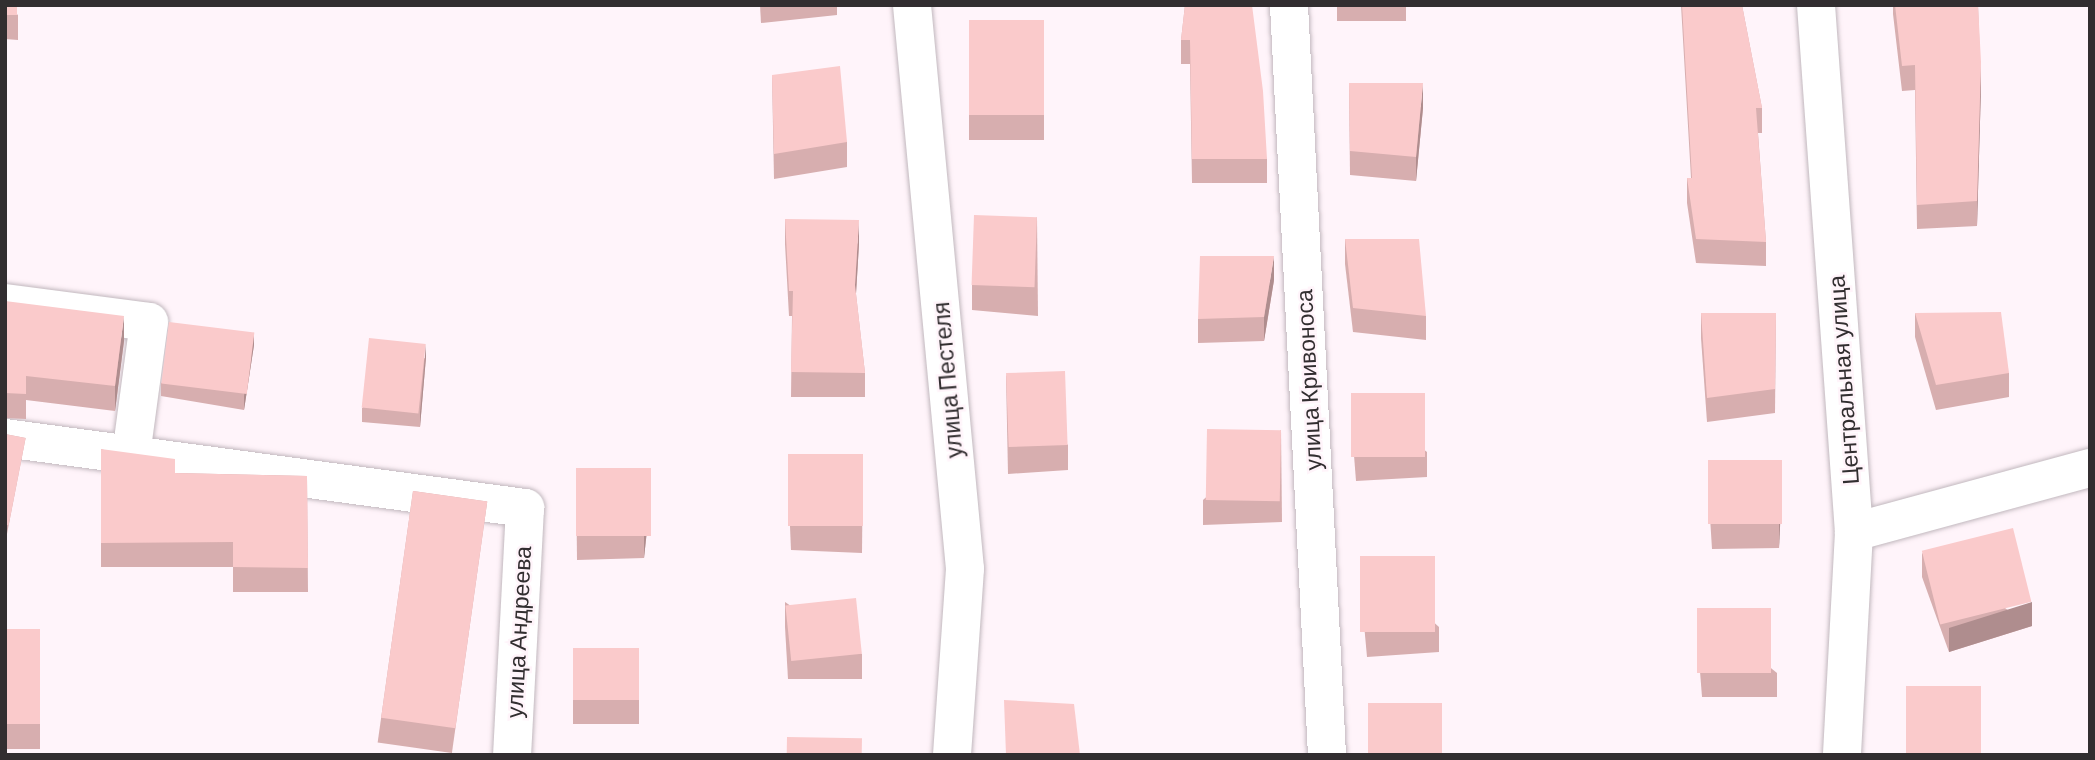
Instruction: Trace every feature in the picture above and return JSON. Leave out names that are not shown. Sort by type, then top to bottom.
[{"type":"street","name":"улица Пестеля","points":[[912,5],[965,569],[952,755]]},
{"type":"street","name":"улица Кривоноса","points":[[1289,5],[1327,755]]},
{"type":"street","name":"Центральная улица","points":[[1816,5],[1854,532],[1842,755]]},
{"type":"street","points":[[5,303],[149,322],[131,455],[5,439]]},
{"type":"street","name":"улица Андреева","points":[[131,455],[525,508],[512,755]]},
{"type":"street","points":[[1854,532],[2090,468]]},
{"type":"building","points":[[5,5],[17,5],[17,15],[5,15]]},
{"type":"building","points":[[1185,5],[1252,5],[1263,91],[1267,159],[1192,159],[1190,40],[1181,40]]},
{"type":"building","points":[[1682,5],[1742,5],[1762,108],[1756,108],[1766,242],[1696,239],[1687,178],[1692,178]]},
{"type":"building","points":[[1895,5],[1978,5],[1981,62],[1977,201],[1917,205],[1915,65],[1902,66]]},
{"type":"building","points":[[969,20],[1044,20],[1044,115],[969,115]]},
{"type":"building","points":[[840,66],[847,142],[774,154],[772,75]]},
{"type":"building","points":[[1349,83],[1423,83],[1416,157],[1350,151]]},
{"type":"building","points":[[974,215],[1037,217],[1035,287],[972,285]]},
{"type":"building","points":[[785,219],[859,220],[855,285],[865,373],[791,372],[793,291],[789,291]]},
{"type":"building","points":[[1345,239],[1419,239],[1426,316],[1353,308]]},
{"type":"building","points":[[1200,256],[1274,256],[1264,317],[1198,319]]},
{"type":"building","points":[[5,301],[124,316],[115,386],[26,376],[26,394],[5,393]]},
{"type":"building","points":[[2001,312],[2009,373],[1936,385],[1915,313]]},
{"type":"building","points":[[1701,313],[1776,313],[1775,389],[1707,398]]},
{"type":"building","points":[[169,322],[254,332],[247,394],[161,384]]},
{"type":"building","points":[[369,338],[426,344],[418,414],[362,408]]},
{"type":"building","points":[[1065,371],[1068,445],[1009,447],[1006,373]]},
{"type":"building","points":[[1351,393],[1425,393],[1425,457],[1351,457]]},
{"type":"building","points":[[1207,429],[1281,430],[1280,501],[1206,500]]},
{"type":"building","points":[[5,434],[26,438],[9,525],[5,525]]},
{"type":"building","points":[[101,449],[175,459],[175,473],[307,476],[308,568],[233,567],[233,542],[101,543]]},
{"type":"building","points":[[788,454],[863,454],[863,526],[788,526]]},
{"type":"building","points":[[1708,460],[1782,460],[1782,524],[1708,524]]},
{"type":"building","points":[[576,468],[651,468],[651,536],[576,536]]},
{"type":"building","points":[[413,491],[487,501],[455,728],[381,718]]},
{"type":"building","points":[[2013,528],[2031,602],[1940,624],[1922,551]]},
{"type":"building","points":[[1360,556],[1435,556],[1435,632],[1360,632]]},
{"type":"building","points":[[856,598],[862,654],[791,661],[785,605]]},
{"type":"building","points":[[1697,608],[1771,608],[1771,673],[1697,673]]},
{"type":"building","points":[[5,629],[40,629],[40,724],[5,724]]},
{"type":"building","points":[[573,648],[639,648],[639,700],[573,700]]},
{"type":"building","points":[[1906,686],[1981,686],[1981,755],[1906,755]]},
{"type":"building","points":[[1004,700],[1074,704],[1080,755],[1006,755]]},
{"type":"building","points":[[1368,703],[1442,703],[1442,755],[1368,755]]},
{"type":"building","points":[[787,737],[862,738],[862,755],[787,755]]}]
